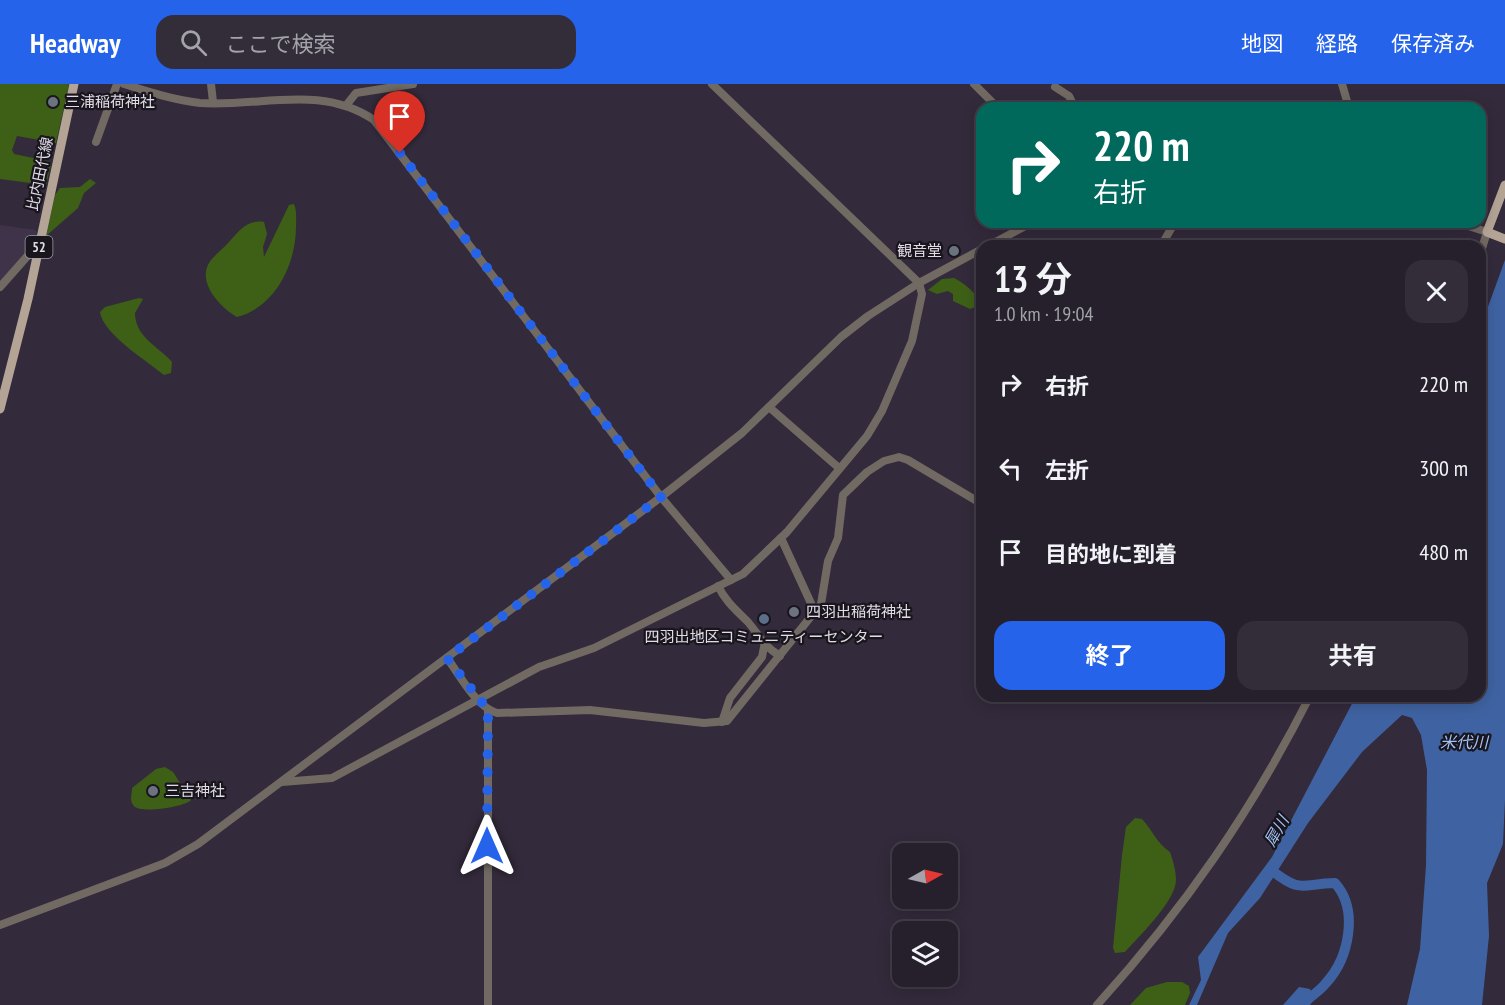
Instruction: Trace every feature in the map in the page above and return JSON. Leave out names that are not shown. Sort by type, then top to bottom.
[{"type":"main road","name":"比内田代線","points":[[0,409],[38,251],[74,84]]},
{"type":"main road","points":[[1502,237],[1487,232],[1505,185]]},
{"type":"street","points":[[96,142],[117,84]]},
{"type":"street","points":[[124,84],[177,99],[213,102],[307,97],[333,98],[348,103],[375,120],[661,497],[732,579]]},
{"type":"street","points":[[211,84],[213,102]]},
{"type":"street","points":[[348,103],[356,93],[413,84]]},
{"type":"street","points":[[281,782],[332,778],[539,667],[594,648],[732,579],[762,559],[867,436],[890,397],[912,341],[922,294],[919,283],[712,84]]},
{"type":"street","points":[[974,84],[992,102]]},
{"type":"street","points":[[1342,84],[1347,102]]},
{"type":"street","points":[[1055,87],[1069,96],[1072,102]]},
{"type":"street","points":[[999,240],[1022,228]]},
{"type":"street","points":[[1475,228],[1487,232],[1485,240]]},
{"type":"street","points":[[0,287],[31,252],[38,251]]},
{"type":"street","points":[[0,925],[165,862],[198,844],[661,497],[742,433],[841,337],[919,283],[976,252]]},
{"type":"street","points":[[769,407],[839,468]]},
{"type":"street","points":[[447,658],[488,710],[512,713],[590,710],[704,723],[722,722],[735,712],[815,612],[822,600],[828,561],[838,538],[843,495],[867,472],[898,457],[908,460],[976,500]]},
{"type":"street","points":[[781,538],[815,612]]},
{"type":"street","points":[[718,586],[727,603],[748,622],[765,647],[780,656]]},
{"type":"street","points":[[722,722],[730,698],[762,657],[765,647]]},
{"type":"street","points":[[1098,1005],[1147,951],[1193,891],[1274,766],[1307,702]]},
{"type":"street","points":[[488,710],[488,1005]]},
{"type":"shaded area","points":[[0,225],[36,230],[37,234],[32,256],[0,291]]},
{"type":"green space","points":[[0,84],[69,84],[56,143],[17,136],[12,150],[14,154],[48,161],[51,164],[46,185],[0,179]]},
{"type":"green space","points":[[90,179],[96,183],[84,193],[78,208],[46,236],[55,195],[60,188],[80,187]]},
{"type":"green space","points":[[294,204],[296,209],[295,241],[288,269],[273,294],[263,304],[237,317],[224,308],[208,287],[206,271],[209,263],[244,227],[253,222],[264,222],[267,234],[263,247],[264,257],[289,205]]},
{"type":"green space","points":[[954,278],[970,289],[976,296],[976,307],[970,309],[953,301],[953,294],[948,291],[937,294],[928,290],[942,279]]},
{"type":"green space","points":[[139,298],[143,299],[135,313],[139,329],[172,362],[171,373],[164,375],[137,355],[117,338],[103,320],[100,312],[105,307]]},
{"type":"green space","points":[[165,767],[173,772],[191,800],[162,809],[145,809],[134,806],[131,800],[132,788],[156,769]]},
{"type":"green space","points":[[1135,818],[1142,819],[1170,852],[1176,880],[1170,898],[1156,918],[1125,952],[1115,953],[1113,948],[1126,827]]},
{"type":"green space","points":[[1167,982],[1182,982],[1189,986],[1190,993],[1185,1005],[1130,1005],[1146,988]]},
{"type":"water","name":"米代川","points":[[1505,260],[1505,799],[1503,844],[1487,883],[1489,936],[1482,1005],[1407,1005],[1420,949],[1426,865],[1427,770],[1421,735],[1412,718],[1402,715],[1362,752],[1308,823],[1260,898],[1228,933],[1197,1005],[1189,1005],[1201,980],[1198,957],[1272,857],[1353,702],[1486,702],[1486,312]]},
{"type":"water","points":[[1299,987],[1310,989],[1314,999],[1310,1005],[1283,1005]]},
{"type":"waterway","name":"犀川","points":[[1275,863],[1271,870],[1296,885],[1335,883],[1347,906],[1348,934],[1340,961],[1323,986],[1300,1005]]},
{"type":"place","name":"三浦稲荷神社","points":[[53,102]]},
{"type":"place","name":"観音堂","points":[[954,251]]},
{"type":"place","name":"四羽出稲荷神社","points":[[794,612]]},
{"type":"place","name":"四羽出地区コミュニティーセンター","points":[[764,619]]},
{"type":"place","name":"三吉神社","points":[[153,791]]},
{"type":"route","points":[[400,153],[661,497],[447,658],[488,710],[487,846]]}]
